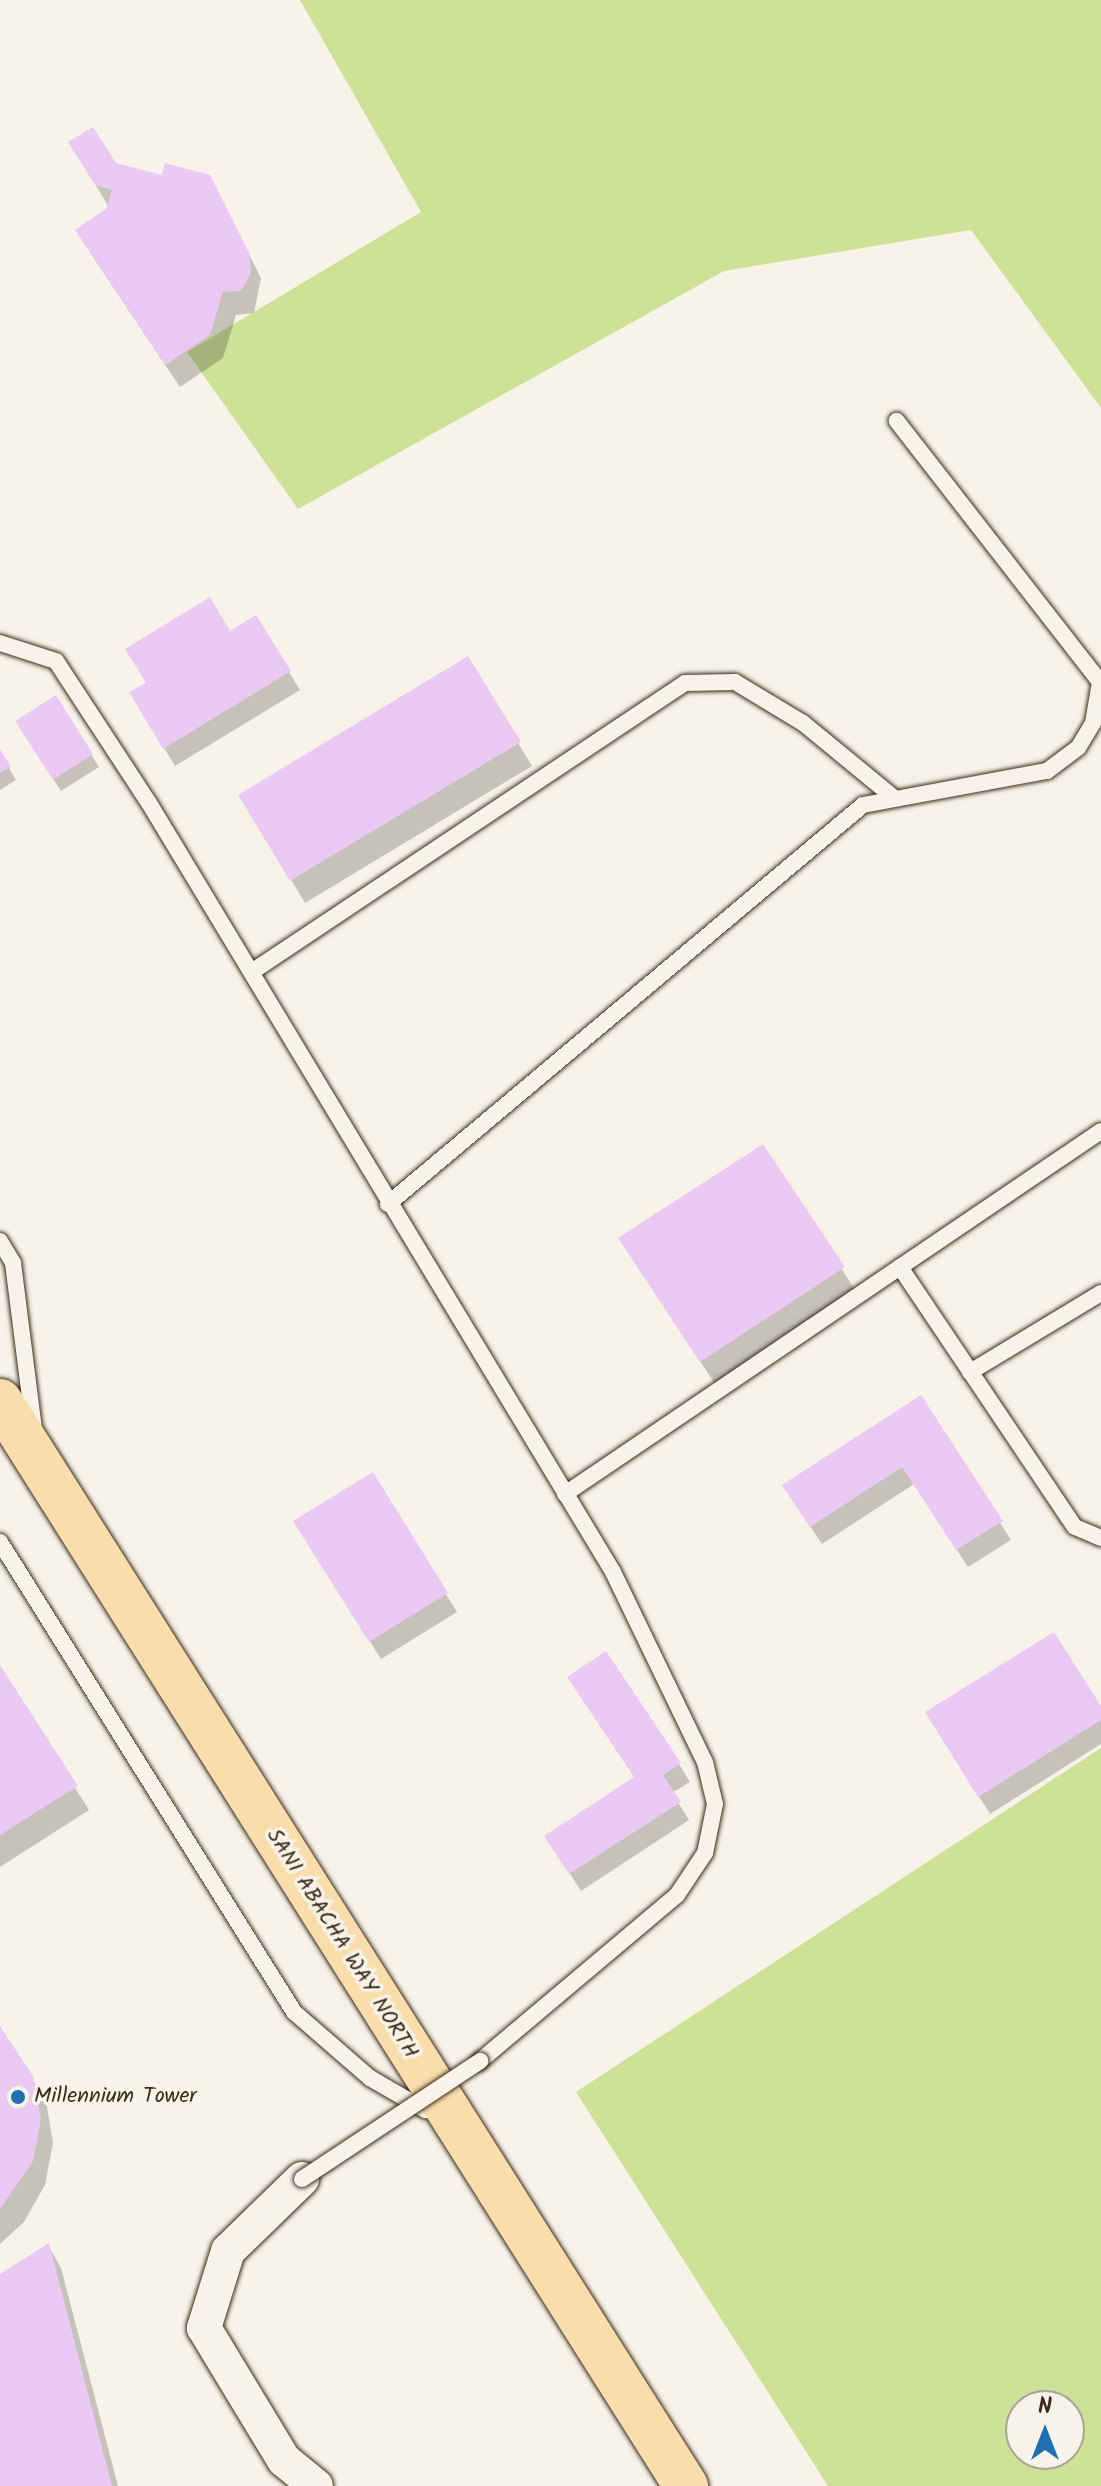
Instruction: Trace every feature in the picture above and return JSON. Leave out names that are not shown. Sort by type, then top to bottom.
[{"type":"highway","name":"SANI ABACHA WAY NORTH","points":[[0,1401],[686,2486]]},
{"type":"street","points":[[302,2179],[228,2251],[204,2328],[284,2460],[316,2486]]},
{"type":"lane","points":[[388,1204],[863,805],[893,797],[1047,771],[1085,735],[1100,682],[897,421]]},
{"type":"lane","points":[[0,643],[56,661],[253,971],[388,1204],[565,1494],[688,1717],[715,1804],[705,1853],[677,1895],[480,2061],[302,2179]]},
{"type":"lane","points":[[253,971],[685,683],[735,682],[803,723],[893,797]]},
{"type":"lane","points":[[565,1494],[1101,1131]]},
{"type":"lane","points":[[0,1241],[13,1263],[39,1462]]},
{"type":"lane","points":[[900,1267],[1075,1527],[1101,1538]]},
{"type":"lane","points":[[970,1372],[1101,1293]]},
{"type":"lane","points":[[0,1542],[294,2012],[370,2078],[461,2131]]},
{"type":"green space","points":[[300,0],[1101,0],[1101,408],[971,230],[724,271],[298,509],[187,352],[421,212]]},
{"type":"green space","points":[[1101,1748],[1101,2486],[828,2486],[576,2092]]},
{"type":"building","points":[[93,127],[116,163],[162,175],[165,163],[210,175],[249,253],[251,272],[241,291],[223,292],[210,335],[165,365],[75,230],[106,209],[112,190],[95,185],[68,142]]},
{"type":"building","points":[[210,597],[230,631],[256,615],[291,671],[163,749],[129,692],[146,683],[125,649]]},
{"type":"building","points":[[468,656],[521,742],[290,881],[238,795]]},
{"type":"building","points":[[56,695],[93,754],[53,780],[15,721]]},
{"type":"building","points":[[0,749],[11,767],[0,773]]},
{"type":"building","points":[[763,1144],[845,1267],[700,1362],[618,1238]]},
{"type":"building","points":[[921,1395],[1003,1521],[956,1550],[902,1467],[810,1527],[782,1485]]},
{"type":"building","points":[[373,1472],[448,1593],[369,1642],[293,1521]]},
{"type":"building","points":[[1054,1632],[1101,1706],[1101,1720],[978,1797],[925,1712]]},
{"type":"building","points":[[606,1651],[681,1763],[663,1775],[681,1802],[569,1874],[544,1836],[634,1777],[567,1677]]},
{"type":"building","points":[[0,1665],[78,1786],[0,1835]]},
{"type":"building","name":"Millennium Tower","points":[[0,2026],[33,2076],[41,2119],[33,2161],[0,2209]]},
{"type":"building","points":[[49,2243],[112,2486],[0,2486],[0,2274]]},
{"type":"place","name":"Millennium Tower","points":[[18,2097]]}]
